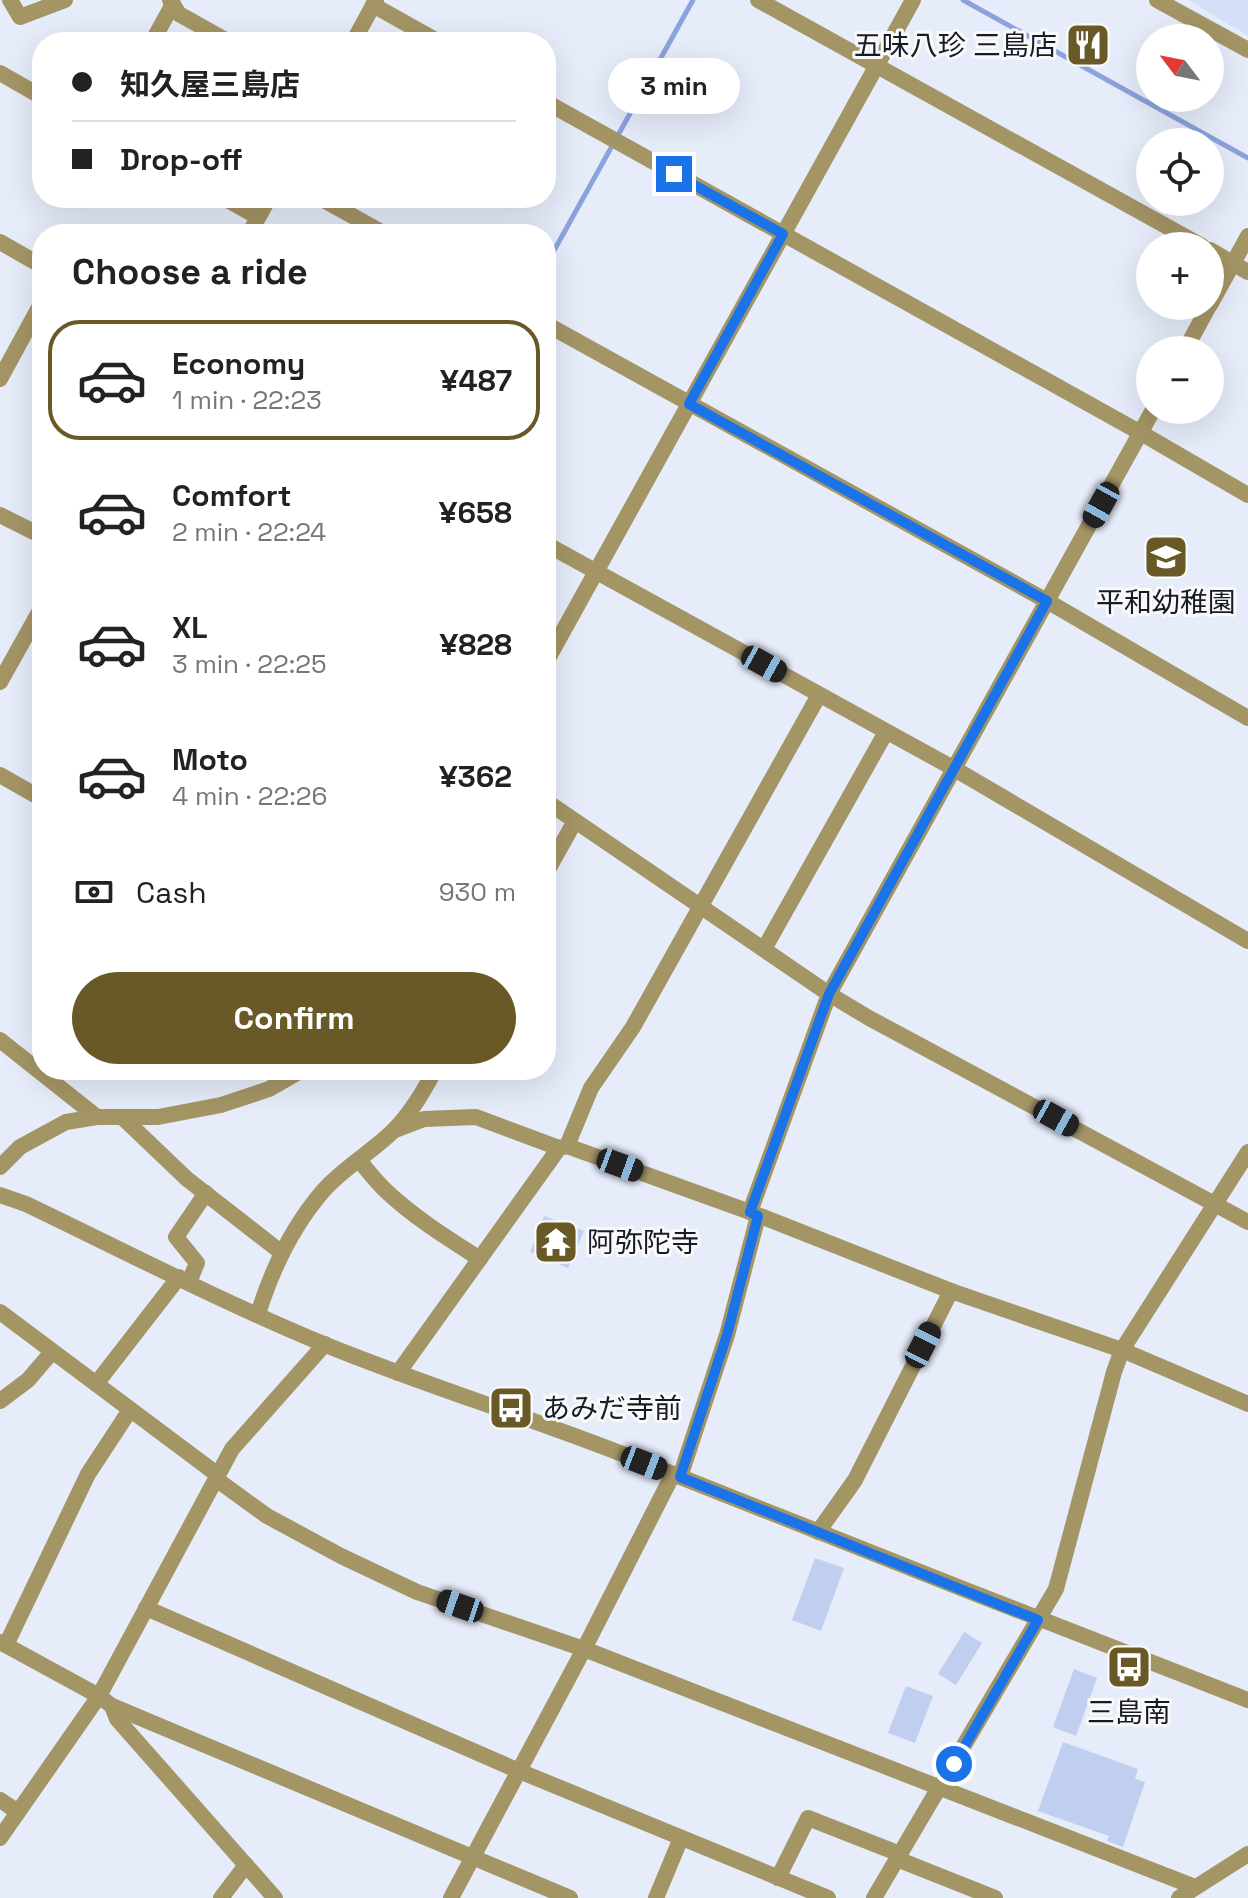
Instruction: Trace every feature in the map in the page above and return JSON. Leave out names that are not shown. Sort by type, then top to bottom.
[{"type":"street","points":[[10,0],[20,17],[65,0]]},
{"type":"street","points":[[758,0],[1177,232]]},
{"type":"street","points":[[556,644],[913,0]]},
{"type":"street","points":[[1157,0],[1248,50]]},
{"type":"street","points":[[172,2],[179,14],[209,32]]},
{"type":"street","points":[[157,32],[172,2]]},
{"type":"street","points":[[357,32],[370,3],[421,32]]},
{"type":"street","points":[[0,73],[32,91]]},
{"type":"street","points":[[556,108],[1248,495]]},
{"type":"street","points":[[242,208],[258,217]]},
{"type":"street","points":[[254,224],[263,208]]},
{"type":"street","points":[[338,208],[367,224]]},
{"type":"street","points":[[1224,280],[1248,236]]},
{"type":"street","points":[[0,242],[32,260]]},
{"type":"street","points":[[1224,258],[1248,272]]},
{"type":"street","points":[[0,379],[32,320]]},
{"type":"street","points":[[556,330],[1047,601],[1248,718]]},
{"type":"street","points":[[451,1898],[677,1476],[727,1335],[754,1214],[829,994],[1146,424]]},
{"type":"street","points":[[0,515],[32,531]]},
{"type":"street","points":[[556,550],[953,768],[1248,941]]},
{"type":"street","points":[[0,682],[32,625]]},
{"type":"street","points":[[398,1373],[563,1147],[591,1088],[633,1027],[819,695]]},
{"type":"street","points":[[764,949],[886,732]]},
{"type":"street","points":[[0,775],[32,793]]},
{"type":"street","points":[[556,808],[869,1018],[1248,1222]]},
{"type":"street","points":[[556,855],[575,821]]},
{"type":"street","points":[[0,1040],[32,1062]]},
{"type":"street","points":[[57,1080],[97,1117]]},
{"type":"street","points":[[0,1167],[20,1147],[66,1122],[97,1117],[158,1117],[221,1105],[269,1089],[281,1080]]},
{"type":"street","points":[[258,1314],[270,1276],[294,1230],[325,1189],[393,1131],[417,1102],[429,1080]]},
{"type":"street","points":[[122,1117],[187,1179],[282,1253]]},
{"type":"street","points":[[393,1131],[424,1119],[476,1117],[754,1214],[951,1291],[1122,1350],[1248,1404]]},
{"type":"street","points":[[874,1898],[1056,1589],[1122,1350],[1248,1152]]},
{"type":"street","points":[[359,1160],[401,1203],[480,1259]]},
{"type":"street","points":[[0,1176],[1,1195],[325,1344],[586,1440],[1248,1700]]},
{"type":"street","points":[[96,1384],[197,1263],[176,1237],[206,1193]]},
{"type":"street","points":[[818,1532],[855,1480],[951,1291]]},
{"type":"street","points":[[0,1312],[267,1516],[341,1556],[417,1592],[584,1649],[1195,1887]]},
{"type":"street","points":[[0,1838],[105,1701],[146,1608],[232,1449],[325,1344]]},
{"type":"street","points":[[0,1401],[28,1380],[52,1352]]},
{"type":"street","points":[[130,1410],[88,1474],[3,1643],[105,1701],[570,1898]]},
{"type":"street","points":[[146,1608],[519,1771],[828,1898]]},
{"type":"street","points":[[105,1701],[117,1719],[275,1898]]},
{"type":"street","points":[[0,1800],[18,1812]]},
{"type":"street","points":[[778,1878],[808,1818],[995,1898]]},
{"type":"street","points":[[656,1898],[681,1838]]},
{"type":"street","points":[[1179,1898],[1248,1854]]},
{"type":"street","points":[[221,1898],[246,1865]]},
{"type":"shaded area","points":[[1188,0],[1248,0],[1248,36]]},
{"type":"building","name":"阿弥陀寺","points":[[544,1216],[584,1231],[568,1268],[530,1252]]},
{"type":"building","points":[[815,1558],[844,1568],[821,1631],[792,1620]]},
{"type":"building","points":[[964,1632],[982,1643],[956,1685],[938,1674]]},
{"type":"building","points":[[1074,1669],[1097,1678],[1076,1736],[1053,1727]]},
{"type":"building","points":[[906,1686],[933,1696],[915,1743],[888,1733]]},
{"type":"building","points":[[1063,1742],[1138,1769],[1135,1779],[1145,1782],[1123,1847],[1107,1841],[1109,1836],[1038,1811]]},
{"type":"waterway","points":[[556,247],[693,0]]},
{"type":"waterway","points":[[963,0],[1248,158]]},
{"type":"place","name":"五味八珍 三島店","points":[[1088,45]]},
{"type":"place","name":"平和幼稚園","points":[[1166,557]]},
{"type":"place","name":"阿弥陀寺","points":[[556,1242]]},
{"type":"place","name":"あみだ寺前","points":[[511,1408]]},
{"type":"place","name":"三島南","points":[[1129,1667]]},
{"type":"route","points":[[674,174],[783,234],[689,404],[1047,601],[829,994],[750,1212],[758,1216],[727,1335],[680,1477],[1038,1620],[954,1764]]}]
